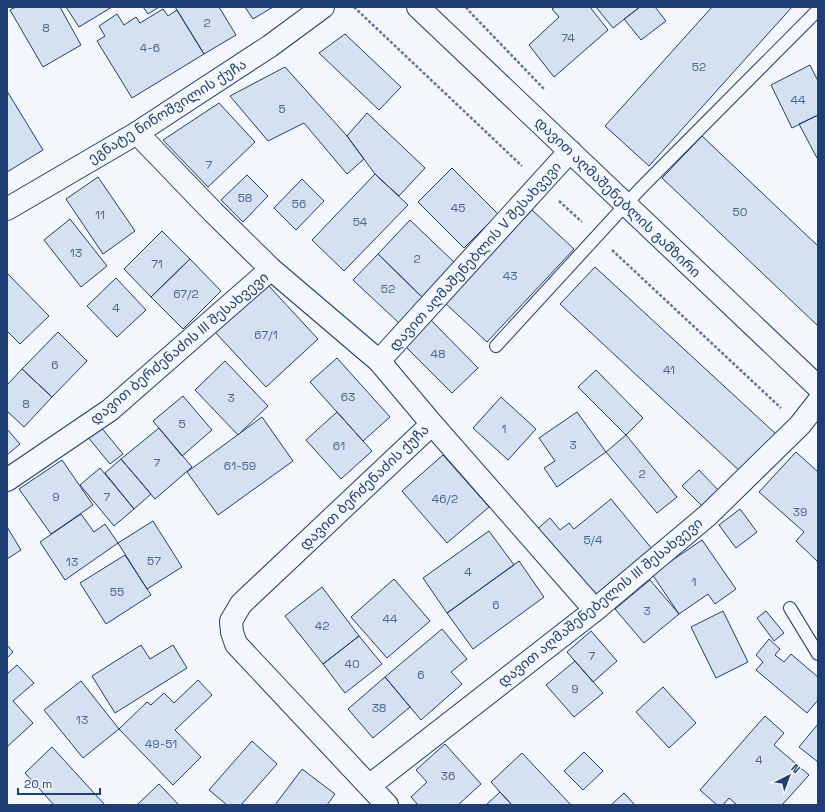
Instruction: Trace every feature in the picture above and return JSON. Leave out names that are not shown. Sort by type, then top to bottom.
[{"type":"street","name":"ეგნატე ნინოშვილის ქუჩა","points":[[7,210],[137,133],[270,46],[323,7]]},
{"type":"street","name":"დავით აღმაშენებლის გამზირი","points":[[418,7],[818,386]]},
{"type":"street","name":"დავით ბერძენაძის ქუჩა","points":[[137,133],[213,212],[272,269],[379,361],[432,424],[241,604],[232,621],[232,632],[236,644],[387,805]]},
{"type":"street","name":"დავით აღმაშენებლის V შესახვევი","points":[[379,361],[570,151]]},
{"type":"street","name":"დავით ბერძენაძის III შესახვევი","points":[[7,480],[110,410],[272,269]]},
{"type":"street","name":"დავით აღმაშენებელის III შესახვევი","points":[[369,786],[595,610],[708,515],[800,425],[818,402]]},
{"type":"street","points":[[432,424],[595,610]]},
{"type":"lane","points":[[496,346],[626,204],[817,11]]},
{"type":"lane","points":[[790,608],[818,654]]},
{"type":"building","points":[[16,7],[60,7],[81,45],[43,67],[10,10]]},
{"type":"building","points":[[66,7],[112,7],[79,27]]},
{"type":"building","points":[[143,7],[159,7],[148,14]]},
{"type":"building","points":[[175,7],[219,7],[236,35],[204,54]]},
{"type":"building","points":[[245,7],[273,7],[253,19]]},
{"type":"building","points":[[555,7],[590,7],[608,30],[554,77],[529,45],[559,17],[552,9]]},
{"type":"building","points":[[596,7],[640,7],[613,28]]},
{"type":"building","points":[[640,7],[655,7],[666,21],[641,40],[624,19]]},
{"type":"building","points":[[712,7],[792,7],[649,166],[605,126]]},
{"type":"building","points":[[163,9],[168,16],[177,10],[204,54],[132,98],[97,41],[105,36],[99,26],[117,14],[124,25],[136,17],[140,23]]},
{"type":"building","points":[[345,34],[401,87],[379,110],[319,53]]},
{"type":"building","points":[[810,65],[818,81],[818,115],[792,128],[771,85]]},
{"type":"building","points":[[285,67],[347,136],[364,159],[347,174],[304,123],[268,141],[230,96]]},
{"type":"building","points":[[7,91],[43,150],[7,172]]},
{"type":"building","points":[[219,103],[255,142],[208,187],[163,140]]},
{"type":"building","points":[[367,113],[425,168],[399,196],[375,174],[347,136]]},
{"type":"building","points":[[818,115],[818,158],[817,158],[799,124]]},
{"type":"building","points":[[702,136],[818,246],[818,326],[662,178]]},
{"type":"building","points":[[452,168],[498,214],[464,248],[418,202]]},
{"type":"building","points":[[375,174],[408,205],[344,271],[312,240]]},
{"type":"building","points":[[247,175],[268,196],[243,222],[221,200]]},
{"type":"building","points":[[98,177],[135,231],[103,254],[66,199]]},
{"type":"building","points":[[302,179],[324,201],[296,230],[274,208]]},
{"type":"building","points":[[532,210],[574,249],[487,342],[445,303]]},
{"type":"building","points":[[70,219],[107,266],[81,287],[44,240]]},
{"type":"building","points":[[410,220],[456,264],[423,298],[378,254]]},
{"type":"building","points":[[162,231],[190,259],[151,297],[124,269]]},
{"type":"building","points":[[378,254],[423,298],[399,323],[353,280]]},
{"type":"building","points":[[190,259],[221,291],[183,329],[151,297]]},
{"type":"building","points":[[595,267],[777,435],[742,473],[560,304]]},
{"type":"building","points":[[7,273],[49,316],[20,344],[7,331]]},
{"type":"building","points":[[116,278],[146,310],[117,337],[87,306]]},
{"type":"building","points":[[267,284],[318,339],[266,387],[215,332]]},
{"type":"building","points":[[425,314],[478,368],[452,393],[399,340]]},
{"type":"building","points":[[58,332],[87,361],[52,397],[22,369]]},
{"type":"building","points":[[337,358],[390,417],[363,441],[310,382]]},
{"type":"building","points":[[225,361],[268,406],[238,435],[195,390]]},
{"type":"building","points":[[22,369],[52,397],[24,427],[7,411],[7,385]]},
{"type":"building","points":[[596,370],[643,418],[626,435],[578,387]]},
{"type":"building","points":[[183,396],[212,430],[182,456],[153,421]]},
{"type":"building","points":[[501,397],[536,429],[508,460],[473,428]]},
{"type":"building","points":[[337,412],[372,451],[341,479],[306,440]]},
{"type":"building","points":[[577,412],[606,452],[557,487],[544,468],[555,461],[539,438]]},
{"type":"building","points":[[262,417],[293,461],[218,515],[187,472]]},
{"type":"building","points":[[100,426],[123,454],[110,464],[87,436]]},
{"type":"building","points":[[159,428],[192,467],[155,499],[121,459]]},
{"type":"building","points":[[7,429],[20,444],[7,455]]},
{"type":"building","points":[[626,435],[677,497],[657,513],[606,452]]},
{"type":"building","points":[[796,452],[818,472],[818,562],[796,541],[804,532],[759,492]]},
{"type":"building","points":[[443,455],[489,507],[447,543],[402,491]]},
{"type":"building","points":[[121,459],[151,494],[134,509],[105,473]]},
{"type":"building","points":[[62,460],[93,505],[51,534],[19,489]]},
{"type":"building","points":[[100,468],[134,509],[114,526],[80,485]]},
{"type":"building","points":[[699,470],[721,493],[705,509],[682,486]]},
{"type":"building","points":[[611,499],[652,549],[592,600],[535,531],[550,518],[560,530],[569,523],[574,529]]},
{"type":"building","points":[[740,509],[757,532],[736,548],[719,525]]},
{"type":"building","points":[[81,514],[94,532],[105,524],[118,543],[65,580],[40,542]]},
{"type":"building","points":[[153,521],[182,567],[147,589],[118,543]]},
{"type":"building","points":[[7,527],[21,550],[7,559]]},
{"type":"building","points":[[489,531],[514,565],[447,613],[423,578]]},
{"type":"building","points":[[702,540],[736,589],[715,604],[708,594],[679,614],[652,574]]},
{"type":"building","points":[[125,555],[151,595],[106,624],[80,583]]},
{"type":"building","points":[[519,561],[544,597],[473,649],[447,613]]},
{"type":"building","points":[[394,579],[430,621],[387,658],[351,617]]},
{"type":"building","points":[[650,580],[679,614],[644,643],[615,609]]},
{"type":"building","points":[[322,587],[359,636],[323,664],[285,616]]},
{"type":"building","points":[[723,611],[748,662],[716,678],[691,627]]},
{"type":"building","points":[[766,611],[784,633],[774,641],[757,618]]},
{"type":"building","points":[[442,629],[467,659],[451,672],[462,684],[421,720],[385,677]]},
{"type":"building","points":[[591,631],[617,661],[593,682],[567,652]]},
{"type":"building","points":[[359,636],[382,664],[345,693],[323,664]]},
{"type":"building","points":[[769,639],[780,649],[775,655],[784,662],[791,654],[818,677],[818,700],[807,713],[756,670],[763,662],[756,655]]},
{"type":"building","points":[[7,645],[13,652],[7,658]]},
{"type":"building","points":[[141,645],[150,659],[173,645],[187,668],[115,713],[92,676]]},
{"type":"building","points":[[575,661],[603,693],[574,717],[546,685]]},
{"type":"building","points":[[17,665],[34,683],[13,701],[33,723],[7,747],[7,674]]},
{"type":"building","points":[[385,677],[410,707],[373,738],[348,709]]},
{"type":"building","points":[[198,680],[212,695],[175,730],[201,757],[173,785],[119,729],[147,702],[151,705],[164,693],[174,703]]},
{"type":"building","points":[[81,681],[119,729],[83,758],[44,710]]},
{"type":"building","points":[[663,687],[696,723],[669,748],[636,712]]},
{"type":"building","points":[[765,716],[784,733],[774,745],[809,775],[782,805],[737,805],[729,798],[723,805],[717,805],[700,790]]},
{"type":"building","points":[[818,724],[818,762],[799,747]]},
{"type":"building","points":[[252,741],[277,764],[241,805],[227,805],[209,790]]},
{"type":"building","points":[[445,744],[481,784],[458,805],[418,805],[411,797],[427,782],[416,770]]},
{"type":"building","points":[[52,747],[105,805],[54,805],[25,773]]},
{"type":"building","points":[[584,752],[603,771],[583,790],[564,771]]},
{"type":"building","points":[[522,753],[571,805],[512,805],[491,782]]},
{"type":"building","points":[[302,769],[335,794],[327,805],[275,805]]},
{"type":"building","points":[[159,784],[179,805],[137,805]]},
{"type":"building","points":[[500,792],[512,805],[486,805]]},
{"type":"building","points":[[624,793],[635,805],[611,805]]}]
